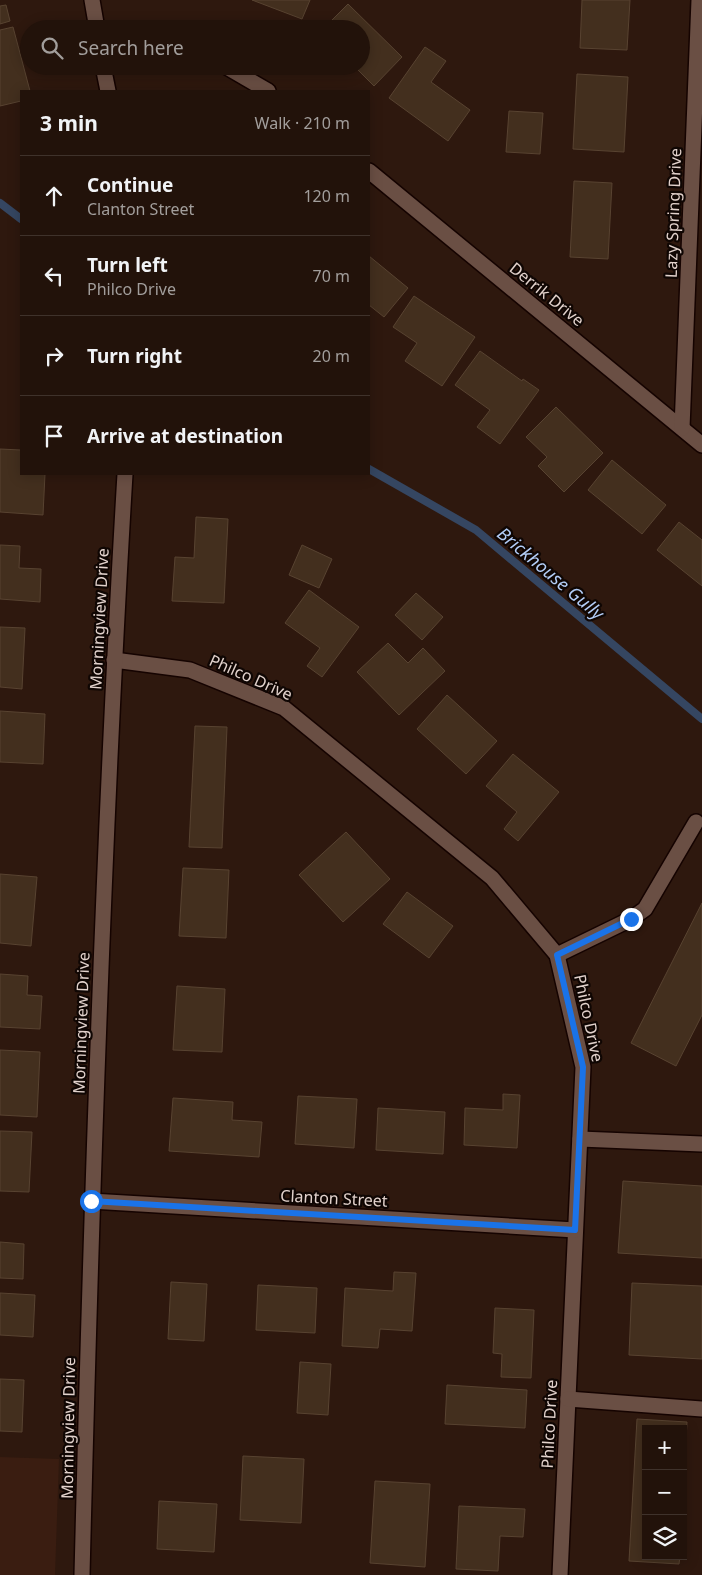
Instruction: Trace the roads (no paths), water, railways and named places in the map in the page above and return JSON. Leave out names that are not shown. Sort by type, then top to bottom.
[{"type":"street","points":[[92,0],[95,20]]},
{"type":"street","name":"Lazy Spring Drive","points":[[682,428],[699,0]]},
{"type":"street","points":[[105,75],[108,90]]},
{"type":"street","points":[[241,75],[266,90]]},
{"type":"street","name":"Derrik Drive","points":[[370,172],[702,445]]},
{"type":"street","name":"Morningview Drive","points":[[82,1575],[91,1201],[114,660],[125,475]]},
{"type":"street","name":"Philco Drive","points":[[114,660],[190,670],[284,708],[492,878],[557,955],[583,1067],[560,1575]]},
{"type":"street","points":[[557,955],[631,919],[645,908],[696,822]]},
{"type":"street","points":[[580,1139],[702,1144]]},
{"type":"street","name":"Clanton Street","points":[[91,1201],[575,1230]]},
{"type":"street","points":[[568,1399],[702,1409]]},
{"type":"waterway","name":"Brickhouse Gully","points":[[0,203],[20,218]]},
{"type":"waterway","name":"Brickhouse Gully","points":[[370,470],[476,530],[702,719]]}]
